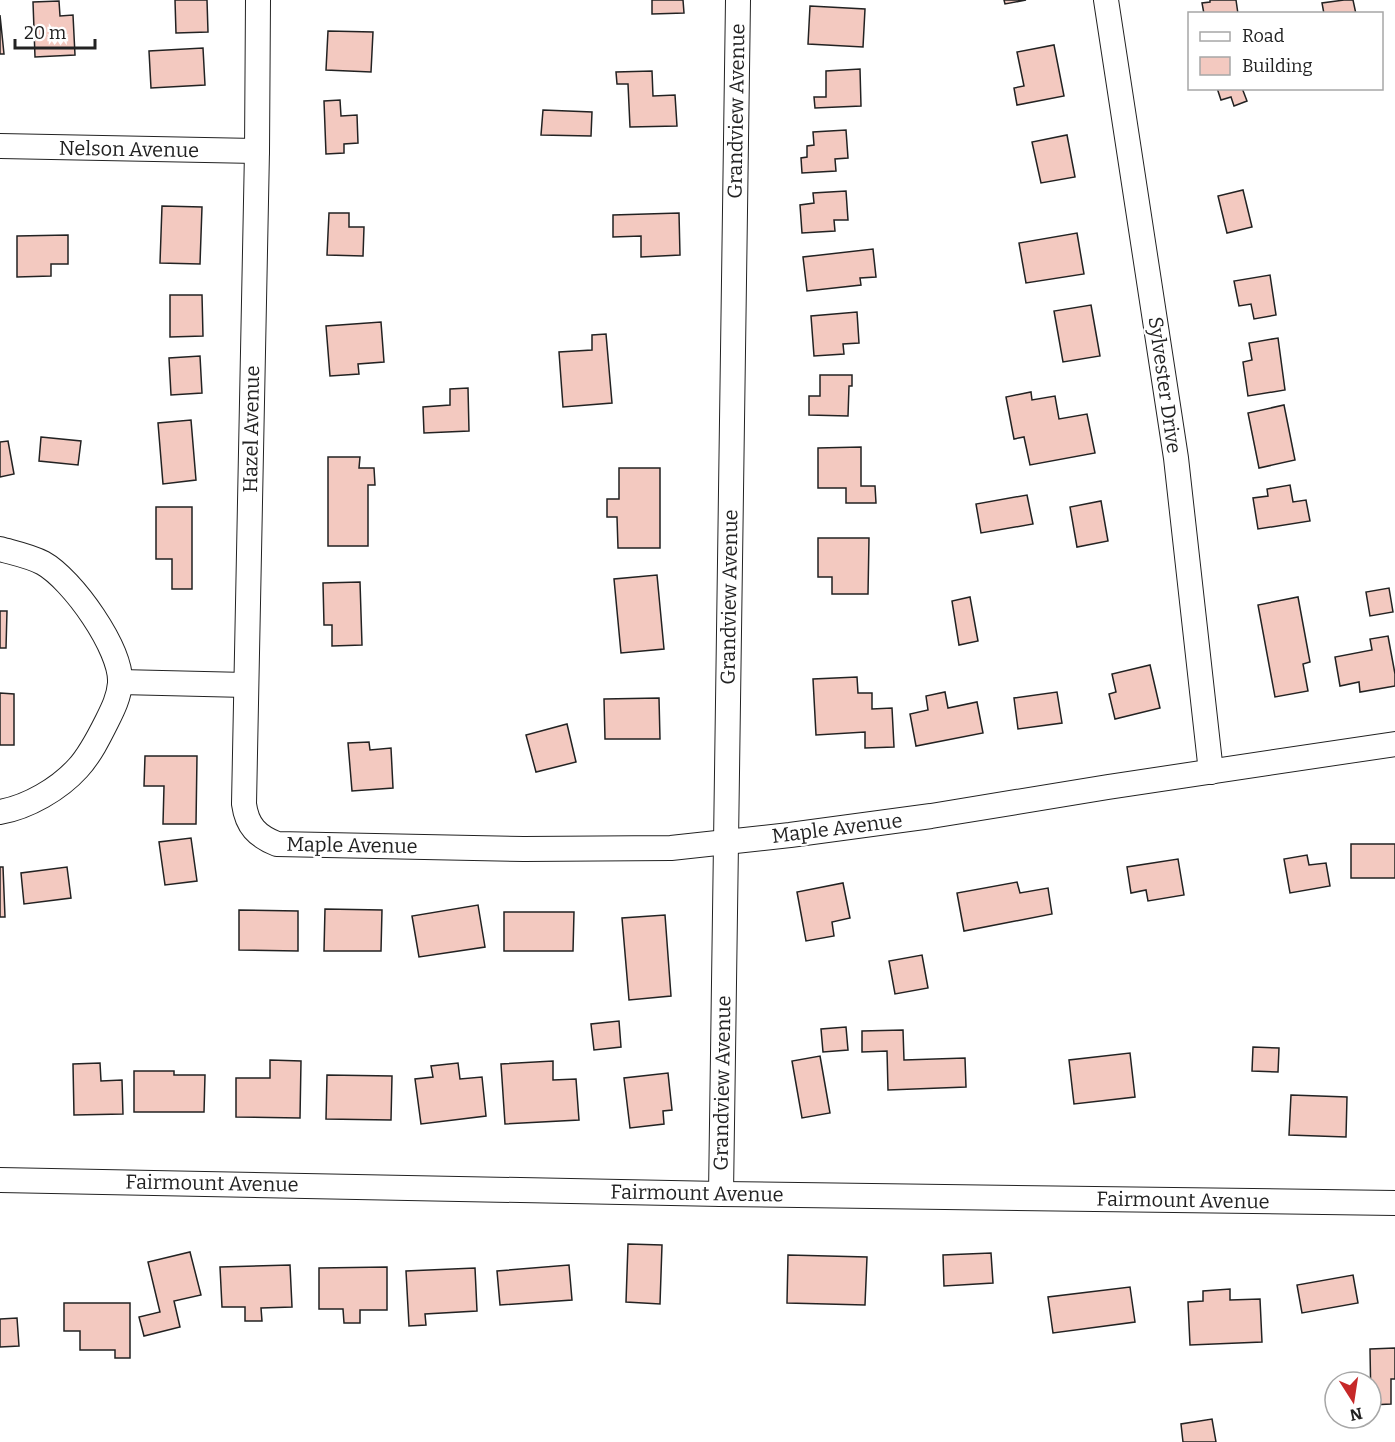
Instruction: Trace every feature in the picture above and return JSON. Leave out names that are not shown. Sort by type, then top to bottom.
[{"type":"street","name":"Hazel Avenue","points":[[258,0],[244,804],[249,825],[260,837],[274,843]]},
{"type":"street","name":"Grandview Avenue","points":[[721,1194],[738,0]]},
{"type":"street","name":"Sylvester Drive","points":[[1106,0],[1176,458],[1211,772]]},
{"type":"street","name":"Nelson Avenue","points":[[0,146],[257,151]]},
{"type":"street","points":[[0,549],[44,564],[64,579],[82,600],[108,640],[120,682],[111,714],[79,767],[55,787],[33,801],[0,812]]},
{"type":"street","points":[[120,682],[246,685]]},
{"type":"street","name":"Maple Avenue","points":[[274,843],[536,849],[671,848],[932,816],[1395,744]]},
{"type":"street","name":"Fairmount Avenue","points":[[0,1180],[721,1194],[1395,1203]]},
{"type":"building","points":[[175,0],[207,0],[208,32],[176,33]]},
{"type":"building","points":[[652,0],[683,0],[684,13],[652,14]]},
{"type":"building","points":[[1004,0],[1026,0],[1005,4]]},
{"type":"building","points":[[1210,0],[1236,0],[1238,12],[1204,12],[1202,3],[1210,2]]},
{"type":"building","points":[[1353,0],[1356,12],[1324,12],[1322,3]]},
{"type":"building","points":[[59,1],[60,16],[73,15],[75,55],[35,57],[33,2]]},
{"type":"building","points":[[810,6],[865,9],[863,47],[808,44]]},
{"type":"building","points":[[0,15],[4,54],[0,54]]},
{"type":"building","points":[[328,31],[373,32],[371,72],[326,70]]},
{"type":"building","points":[[1054,45],[1064,96],[1017,105],[1014,88],[1024,86],[1017,52]]},
{"type":"building","points":[[203,48],[205,85],[151,88],[149,51]]},
{"type":"building","points":[[860,69],[861,106],[815,108],[814,97],[826,97],[826,71]]},
{"type":"building","points":[[652,71],[653,96],[675,95],[677,126],[630,127],[628,84],[617,84],[616,72]]},
{"type":"building","points":[[1218,90],[1243,90],[1247,101],[1234,106],[1231,97],[1221,100]]},
{"type":"building","points":[[340,100],[341,116],[357,115],[358,143],[344,144],[344,153],[326,154],[324,101]]},
{"type":"building","points":[[543,110],[592,112],[591,136],[541,135]]},
{"type":"building","points":[[846,130],[848,158],[835,159],[836,171],[802,173],[801,158],[807,157],[807,146],[814,145],[813,132]]},
{"type":"building","points":[[1067,135],[1075,177],[1041,183],[1032,142]]},
{"type":"building","points":[[1243,190],[1252,227],[1227,233],[1218,196]]},
{"type":"building","points":[[846,191],[848,220],[834,220],[835,231],[802,233],[800,205],[814,203],[813,193]]},
{"type":"building","points":[[162,206],[202,207],[200,264],[160,263]]},
{"type":"building","points":[[329,213],[349,213],[349,227],[364,227],[363,256],[327,255]]},
{"type":"building","points":[[679,213],[680,255],[641,257],[641,236],[613,237],[613,215]]},
{"type":"building","points":[[1077,233],[1084,274],[1026,283],[1019,243]]},
{"type":"building","points":[[68,235],[68,264],[51,264],[51,276],[17,277],[17,236]]},
{"type":"building","points":[[873,249],[876,277],[860,278],[861,285],[807,291],[803,257]]},
{"type":"building","points":[[1270,275],[1276,315],[1254,319],[1251,304],[1239,306],[1234,281]]},
{"type":"building","points":[[170,295],[202,295],[203,336],[170,337]]},
{"type":"building","points":[[1091,305],[1100,356],[1063,362],[1054,311]]},
{"type":"building","points":[[857,312],[859,343],[843,344],[844,354],[814,356],[811,316]]},
{"type":"building","points":[[381,322],[384,362],[358,364],[359,374],[330,376],[326,326]]},
{"type":"building","points":[[606,334],[612,403],[563,407],[559,352],[592,350],[592,335]]},
{"type":"building","points":[[1278,338],[1285,390],[1248,396],[1243,362],[1252,360],[1249,343]]},
{"type":"building","points":[[200,356],[202,393],[171,395],[169,358]]},
{"type":"building","points":[[820,375],[852,375],[852,386],[849,386],[848,416],[809,415],[809,396],[820,396]]},
{"type":"building","points":[[468,388],[469,431],[424,433],[423,407],[450,405],[450,389]]},
{"type":"building","points":[[1031,392],[1032,400],[1055,396],[1059,419],[1087,414],[1095,453],[1030,465],[1024,437],[1014,439],[1006,397]]},
{"type":"building","points":[[1284,405],[1295,460],[1259,468],[1248,413]]},
{"type":"building","points":[[191,420],[196,480],[163,484],[158,423]]},
{"type":"building","points":[[41,437],[81,441],[78,465],[39,461]]},
{"type":"building","points":[[8,441],[14,474],[0,477],[0,442]]},
{"type":"building","points":[[861,447],[861,486],[875,486],[876,503],[846,503],[846,488],[818,488],[818,448]]},
{"type":"building","points":[[328,457],[360,457],[359,468],[374,468],[375,485],[368,485],[368,546],[328,546]]},
{"type":"building","points":[[619,468],[660,468],[660,548],[618,548],[617,517],[607,517],[607,499],[619,499]]},
{"type":"building","points":[[1290,485],[1293,502],[1306,500],[1310,521],[1258,529],[1253,498],[1268,496],[1267,489]]},
{"type":"building","points":[[1027,495],[1033,524],[981,533],[976,504]]},
{"type":"building","points":[[1101,501],[1108,541],[1077,547],[1070,507]]},
{"type":"building","points":[[156,507],[192,507],[192,589],[172,589],[172,559],[156,559]]},
{"type":"building","points":[[818,538],[869,538],[868,594],[832,594],[832,577],[818,577]]},
{"type":"building","points":[[657,575],[664,649],[621,653],[614,579]]},
{"type":"building","points":[[360,582],[362,645],[332,646],[332,625],[324,625],[323,583]]},
{"type":"building","points":[[1389,588],[1393,612],[1370,616],[1366,592]]},
{"type":"building","points":[[970,597],[978,641],[959,645],[952,601]]},
{"type":"building","points":[[1298,597],[1310,662],[1303,664],[1308,691],[1275,697],[1258,605]]},
{"type":"building","points":[[0,611],[7,611],[6,648],[0,648]]},
{"type":"building","points":[[1388,636],[1395,686],[1360,692],[1359,682],[1340,686],[1335,657],[1372,650],[1370,639]]},
{"type":"building","points":[[1150,665],[1160,708],[1115,719],[1109,694],[1116,692],[1112,674]]},
{"type":"building","points":[[857,677],[858,693],[872,693],[872,709],[892,708],[894,747],[865,748],[865,732],[816,735],[813,679]]},
{"type":"building","points":[[945,692],[948,708],[977,702],[983,733],[916,746],[910,714],[928,710],[926,696]]},
{"type":"building","points":[[1057,692],[1062,723],[1018,729],[1014,698]]},
{"type":"building","points":[[0,693],[14,694],[14,745],[0,745]]},
{"type":"building","points":[[659,698],[660,739],[605,739],[604,699]]},
{"type":"building","points":[[567,724],[576,762],[536,772],[526,735]]},
{"type":"building","points":[[369,742],[370,750],[391,748],[393,788],[352,791],[348,743]]},
{"type":"building","points":[[145,756],[197,756],[196,824],[163,824],[164,786],[144,786]]},
{"type":"building","points":[[191,838],[197,881],[165,885],[159,842]]},
{"type":"building","points":[[1351,844],[1395,844],[1395,878],[1351,878]]},
{"type":"building","points":[[1307,855],[1309,865],[1326,863],[1330,886],[1290,893],[1284,859]]},
{"type":"building","points":[[1178,859],[1184,895],[1148,901],[1146,890],[1131,893],[1127,867]]},
{"type":"building","points":[[0,867],[3,867],[5,917],[0,917]]},
{"type":"building","points":[[67,867],[71,898],[24,904],[21,873]]},
{"type":"building","points":[[1017,882],[1020,893],[1048,888],[1052,914],[964,931],[957,893]]},
{"type":"building","points":[[843,883],[850,918],[832,922],[834,936],[806,941],[797,892]]},
{"type":"building","points":[[478,905],[485,947],[419,957],[412,916]]},
{"type":"building","points":[[325,909],[382,910],[381,951],[324,951]]},
{"type":"building","points":[[239,910],[298,911],[298,951],[239,950]]},
{"type":"building","points":[[504,912],[574,912],[573,951],[504,951]]},
{"type":"building","points":[[665,915],[671,996],[629,1000],[622,918]]},
{"type":"building","points":[[922,955],[928,988],[895,994],[889,961]]},
{"type":"building","points":[[619,1021],[621,1047],[594,1050],[591,1024]]},
{"type":"building","points":[[846,1027],[848,1050],[823,1052],[821,1029]]},
{"type":"building","points":[[903,1030],[904,1060],[965,1058],[966,1087],[888,1090],[887,1051],[862,1052],[862,1031]]},
{"type":"building","points":[[1253,1047],[1279,1048],[1278,1072],[1252,1071]]},
{"type":"building","points":[[1130,1053],[1135,1097],[1074,1104],[1069,1060]]},
{"type":"building","points":[[820,1056],[830,1113],[802,1118],[792,1061]]},
{"type":"building","points":[[270,1060],[301,1061],[300,1118],[236,1117],[236,1078],[270,1078]]},
{"type":"building","points":[[553,1061],[553,1080],[576,1079],[579,1120],[505,1124],[501,1064]]},
{"type":"building","points":[[100,1063],[101,1081],[122,1080],[123,1114],[74,1115],[73,1064]]},
{"type":"building","points":[[458,1063],[460,1079],[482,1077],[486,1116],[421,1124],[415,1079],[433,1077],[431,1066]]},
{"type":"building","points":[[134,1071],[174,1071],[174,1075],[205,1075],[204,1112],[134,1112]]},
{"type":"building","points":[[668,1073],[672,1110],[663,1111],[664,1124],[630,1128],[624,1078]]},
{"type":"building","points":[[327,1075],[392,1076],[391,1120],[326,1119]]},
{"type":"building","points":[[1291,1095],[1347,1097],[1346,1137],[1289,1135]]},
{"type":"building","points":[[628,1244],[662,1245],[660,1304],[626,1302]]},
{"type":"building","points":[[190,1252],[201,1295],[174,1301],[180,1327],[144,1336],[139,1317],[160,1312],[148,1262]]},
{"type":"building","points":[[991,1253],[993,1283],[944,1286],[943,1255]]},
{"type":"building","points":[[788,1255],[867,1257],[865,1305],[787,1303]]},
{"type":"building","points":[[290,1265],[292,1307],[261,1308],[262,1321],[245,1321],[245,1307],[222,1307],[220,1267]]},
{"type":"building","points":[[569,1265],[572,1300],[500,1305],[497,1271]]},
{"type":"building","points":[[387,1267],[387,1310],[360,1310],[360,1323],[344,1323],[343,1309],[319,1309],[319,1268]]},
{"type":"building","points":[[475,1268],[477,1311],[425,1314],[426,1325],[409,1326],[406,1271]]},
{"type":"building","points":[[1353,1275],[1358,1303],[1302,1313],[1297,1285]]},
{"type":"building","points":[[1130,1287],[1135,1322],[1053,1333],[1048,1297]]},
{"type":"building","points":[[1230,1289],[1230,1300],[1260,1299],[1262,1342],[1190,1345],[1188,1302],[1203,1301],[1203,1291]]},
{"type":"building","points":[[64,1303],[130,1303],[130,1358],[115,1358],[115,1350],[80,1350],[80,1331],[64,1331]]},
{"type":"building","points":[[17,1318],[19,1346],[0,1347],[0,1319]]},
{"type":"building","points":[[1395,1348],[1395,1379],[1391,1379],[1391,1404],[1383,1404],[1383,1370],[1370,1370],[1370,1349]]},
{"type":"building","points":[[1212,1419],[1216,1442],[1183,1442],[1181,1424]]}]
